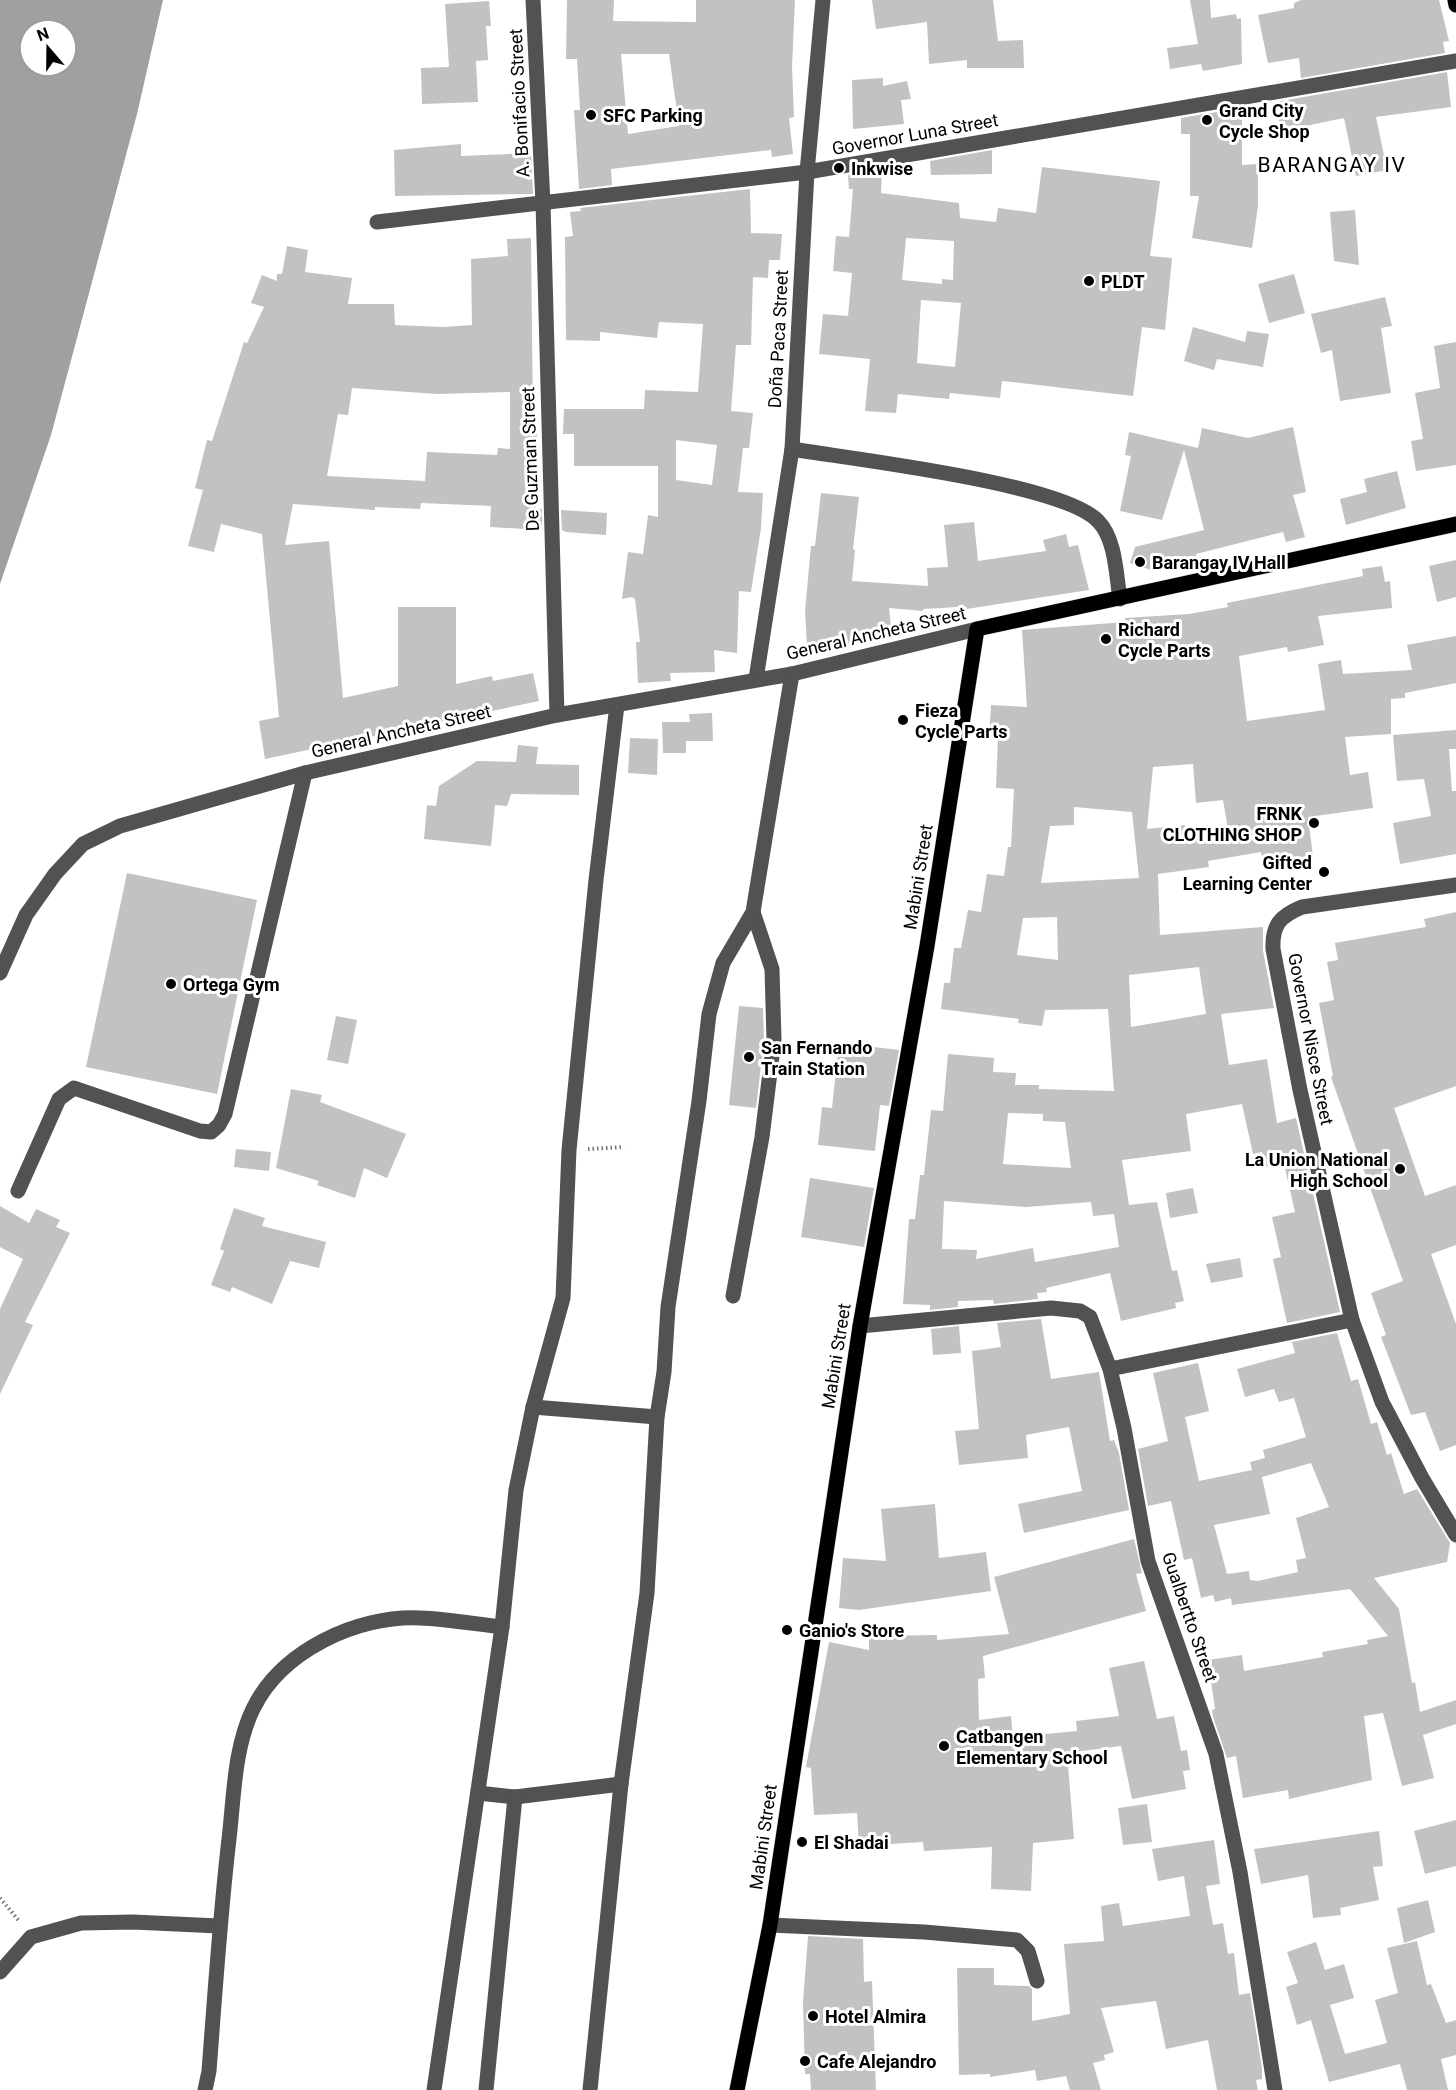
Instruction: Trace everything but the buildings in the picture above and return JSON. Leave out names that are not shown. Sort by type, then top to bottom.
[{"type":"main road","points":[[1455,0],[1456,5]]},
{"type":"main road","name":"General Ancheta Street","points":[[977,629],[1456,524]]},
{"type":"main road","name":"Mabini Street","points":[[737,2090],[770,1925],[860,1326],[927,946],[977,629]]},
{"type":"street","name":"A. Bonifacio Street","points":[[533,0],[543,203]]},
{"type":"street","name":"Doña Paca Street","points":[[756,679],[792,448],[807,172],[823,0]]},
{"type":"street","name":"Governor Luna Street","points":[[377,222],[807,172],[1456,61]]},
{"type":"street","name":"De Guzman Street","points":[[543,203],[557,715]]},
{"type":"street","points":[[792,448],[1006,485],[1079,507],[1097,520],[1107,534],[1120,599]]},
{"type":"street","name":"General Ancheta Street","points":[[0,973],[26,915],[55,874],[83,844],[120,826],[304,773],[557,715],[792,674],[977,629]]},
{"type":"street","points":[[590,2090],[621,1785],[647,1593],[657,1417],[664,1372],[668,1307],[699,1101],[709,1014],[723,963],[753,912],[792,674]]},
{"type":"street","points":[[434,2090],[502,1627],[516,1490],[533,1407],[563,1298],[569,1150],[596,880],[617,705]]},
{"type":"street","points":[[18,1191],[59,1099],[74,1088],[200,1131],[211,1132],[219,1125],[225,1114],[304,773]]},
{"type":"street","name":"Governor Nisce Street","points":[[1456,885],[1302,907],[1288,913],[1272,934],[1300,1090],[1352,1320],[1382,1402],[1422,1478],[1456,1535]]},
{"type":"street","points":[[733,1296],[762,1137],[774,1040],[772,969],[753,912]]},
{"type":"street","name":"Gualbertto Street","points":[[860,1326],[1066,1308],[1080,1311],[1090,1317],[1110,1369],[1124,1428],[1148,1561],[1216,1754],[1239,1872],[1275,2090]]},
{"type":"street","points":[[1110,1369],[1352,1320]]},
{"type":"street","points":[[533,1407],[657,1417]]},
{"type":"street","points":[[205,2090],[209,2071],[219,1926],[239,1753],[253,1709],[280,1670],[319,1644],[368,1623],[418,1617],[502,1627]]},
{"type":"street","points":[[478,1793],[515,1797],[621,1785]]},
{"type":"street","points":[[486,2090],[515,1797]]},
{"type":"street","points":[[0,1972],[31,1937],[81,1923],[133,1922],[219,1926]]},
{"type":"street","points":[[770,1925],[924,1932],[1017,1940],[1028,1951],[1037,1981]]},
{"type":"path","points":[[569,1150],[624,1147]]},
{"type":"path","points":[[0,1898],[31,1937]]},
{"type":"shaded area","points":[[0,0],[163,0],[137,114],[51,435],[0,584]]},
{"type":"place","name":"SFC Parking","points":[[591,115]]},
{"type":"place","name":"Grand City Cycle Shop","points":[[1207,120]]},
{"type":"place","name":"Inkwise","points":[[839,168]]},
{"type":"place","name":"PLDT","points":[[1089,281]]},
{"type":"place","name":"Barangay IV Hall","points":[[1140,562]]},
{"type":"place","name":"Richard Cycle Parts","points":[[1106,639]]},
{"type":"place","name":"Fieza Cycle Parts","points":[[903,720]]},
{"type":"place","name":"FRNK CLOTHING SHOP","points":[[1314,823]]},
{"type":"place","name":"Gifted Learning Center","points":[[1324,872]]},
{"type":"place","name":"Ortega Gym","points":[[171,984]]},
{"type":"place","name":"San Fernando Train Station","points":[[749,1057]]},
{"type":"place","name":"La Union National High School","points":[[1400,1169]]},
{"type":"place","name":"Ganio's Store","points":[[787,1630]]},
{"type":"place","name":"Catbangen Elementary School","points":[[944,1746]]},
{"type":"place","name":"El Shadai","points":[[802,1842]]},
{"type":"place","name":"Hotel Almira","points":[[813,2016]]},
{"type":"place","name":"Cafe Alejandro","points":[[805,2061]]},
{"type":"district","name":"BARANGAY IV","points":[[1332,165]]}]
